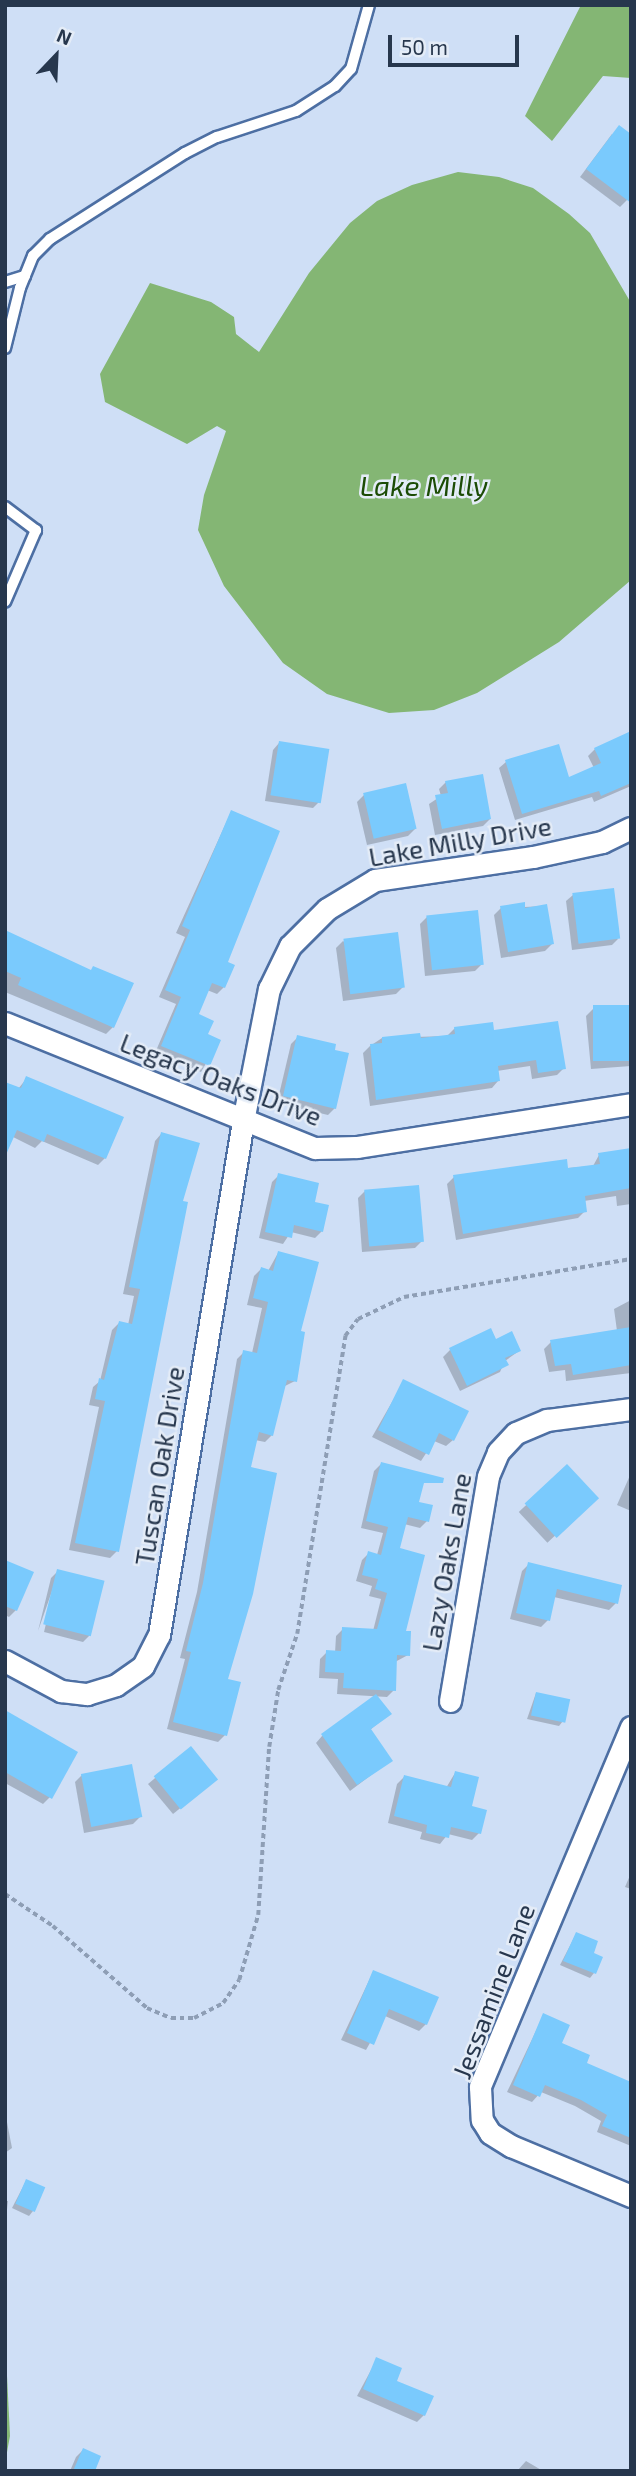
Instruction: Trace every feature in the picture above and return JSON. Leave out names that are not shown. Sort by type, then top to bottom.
[{"type":"street","name":"Lake Milly Drive","points":[[243,1121],[269,989],[290,946],[327,909],[375,880],[533,857],[601,842],[631,828]]},
{"type":"street","name":"Legacy Oaks Drive","points":[[5,1023],[315,1148],[357,1147],[631,1104]]},
{"type":"street","name":"Tuscan Oak Drive","points":[[5,1661],[61,1691],[87,1694],[116,1685],[143,1666],[159,1634],[243,1121]]},
{"type":"street","name":"Lazy Oaks Lane","points":[[450,1701],[488,1476],[498,1452],[516,1433],[547,1420],[631,1409]]},
{"type":"street","name":"Jessamine Lane","points":[[631,1727],[480,2087],[482,2120],[490,2133],[511,2146],[631,2196]]},
{"type":"lane","points":[[5,348],[24,276],[33,256],[50,239],[185,153],[217,137],[296,111],[335,86],[351,69],[369,5]]},
{"type":"lane","points":[[5,282],[24,276]]},
{"type":"lane","points":[[5,507],[36,530],[5,602]]},
{"type":"path","points":[[5,1894],[53,1926],[147,2008],[171,2018],[194,2018],[223,2003],[239,1980],[258,1915],[269,1747],[278,1690],[297,1634],[345,1336],[358,1319],[404,1297],[631,1259]]},
{"type":"water","points":[[581,5],[631,5],[631,78],[603,76],[552,141],[525,116]]},
{"type":"water","name":"Lake Milly","points":[[458,172],[499,177],[533,188],[569,214],[590,233],[631,303],[631,580],[559,642],[477,693],[434,710],[389,713],[327,694],[283,663],[224,586],[198,530],[204,495],[226,431],[217,426],[187,444],[105,402],[100,374],[150,283],[211,302],[234,317],[236,334],[259,352],[309,273],[350,223],[377,201],[412,185]]},
{"type":"water","points":[[5,2335],[10,2436],[5,2463]]},
{"type":"building","points":[[619,125],[631,134],[631,203],[586,169]]},
{"type":"building","points":[[631,731],[631,783],[601,796],[599,791],[522,814],[505,760],[559,744],[569,777],[601,763],[594,748]]},
{"type":"building","points":[[279,741],[329,749],[321,803],[270,795]]},
{"type":"building","points":[[483,774],[491,819],[442,829],[435,795],[448,793],[445,781]]},
{"type":"building","points":[[406,783],[417,829],[374,839],[363,793]]},
{"type":"building","points":[[231,810],[280,831],[228,962],[235,965],[225,988],[212,983],[199,1014],[214,1021],[208,1034],[221,1040],[210,1066],[161,1046],[181,997],[165,990],[190,930],[182,926]]},
{"type":"building","points":[[614,888],[620,939],[579,944],[572,893]]},
{"type":"building","points":[[525,902],[525,908],[547,904],[554,944],[508,952],[500,906]]},
{"type":"building","points":[[478,910],[484,965],[432,970],[426,915]]},
{"type":"building","points":[[5,930],[91,970],[93,966],[134,983],[114,1028],[18,985],[21,978],[5,971]]},
{"type":"building","points":[[398,932],[405,988],[350,994],[343,939]]},
{"type":"building","points":[[593,1005],[631,1005],[631,1061],[593,1061]]},
{"type":"building","points":[[558,1021],[566,1069],[538,1073],[536,1060],[498,1066],[500,1081],[376,1100],[370,1044],[382,1043],[382,1037],[420,1033],[421,1038],[455,1034],[454,1027],[493,1022],[494,1030]]},
{"type":"building","points":[[297,1035],[336,1044],[335,1050],[349,1053],[336,1109],[283,1096]]},
{"type":"building","points":[[26,1076],[124,1117],[106,1159],[47,1134],[44,1142],[17,1130],[5,1157],[5,1082],[21,1088]]},
{"type":"building","points":[[161,1132],[200,1143],[183,1201],[188,1202],[119,1552],[75,1543],[105,1401],[95,1399],[99,1378],[104,1380],[119,1321],[132,1324],[140,1289],[129,1287]]},
{"type":"building","points":[[631,1148],[631,1188],[585,1196],[587,1212],[463,1234],[453,1175],[567,1159],[568,1168],[600,1164],[598,1153]]},
{"type":"building","points":[[278,1173],[319,1183],[315,1202],[329,1205],[323,1232],[294,1225],[292,1238],[265,1232]]},
{"type":"building","points":[[419,1185],[424,1242],[369,1247],[364,1190]]},
{"type":"building","points":[[278,1251],[319,1262],[301,1331],[305,1332],[297,1382],[287,1380],[273,1436],[259,1432],[251,1467],[277,1473],[253,1594],[228,1679],[241,1682],[227,1736],[173,1722],[191,1652],[186,1651],[203,1583],[243,1350],[257,1353],[268,1302],[253,1298],[261,1267],[273,1271]]},
{"type":"building","points":[[631,1327],[631,1365],[573,1375],[571,1364],[555,1366],[550,1340]]},
{"type":"building","points":[[491,1328],[496,1339],[512,1331],[521,1351],[505,1358],[509,1365],[467,1386],[449,1348]]},
{"type":"building","points":[[403,1379],[469,1411],[454,1441],[439,1433],[429,1455],[378,1430]]},
{"type":"building","points":[[381,1462],[444,1478],[443,1483],[424,1483],[419,1502],[433,1505],[429,1522],[408,1517],[400,1548],[425,1555],[406,1631],[411,1631],[410,1656],[397,1655],[396,1691],[343,1688],[344,1673],[325,1672],[326,1650],[341,1651],[342,1627],[377,1629],[387,1593],[375,1589],[378,1579],[362,1575],[368,1551],[381,1555],[388,1527],[366,1521]]},
{"type":"building","points":[[567,1464],[599,1498],[557,1538],[525,1504]]},
{"type":"building","points":[[5,1560],[34,1572],[17,1611],[5,1606]]},
{"type":"building","points":[[528,1562],[622,1585],[618,1604],[557,1589],[550,1621],[516,1613]]},
{"type":"building","points":[[57,1569],[105,1581],[91,1636],[43,1624]]},
{"type":"building","points":[[536,1692],[570,1699],[565,1723],[531,1715]]},
{"type":"building","points":[[376,1694],[392,1714],[371,1729],[393,1761],[357,1785],[321,1734]]},
{"type":"building","points":[[5,1710],[78,1752],[52,1799],[5,1772]]},
{"type":"building","points":[[191,1746],[218,1779],[181,1810],[154,1776]]},
{"type":"building","points":[[132,1764],[142,1817],[91,1827],[81,1774]]},
{"type":"building","points":[[455,1771],[479,1777],[472,1806],[487,1810],[481,1834],[451,1827],[449,1838],[426,1833],[427,1825],[394,1816],[404,1775],[451,1787]]},
{"type":"building","points":[[576,1932],[598,1941],[594,1953],[603,1957],[596,1974],[563,1961]]},
{"type":"building","points":[[373,1970],[439,1997],[427,2025],[389,2009],[374,2045],[347,2033]]},
{"type":"building","points":[[543,2013],[570,2025],[562,2043],[590,2055],[587,2063],[631,2082],[631,2138],[602,2126],[607,2115],[581,2100],[545,2085],[540,2097],[513,2085]]},
{"type":"building","points":[[26,2179],[45,2187],[35,2212],[15,2204]]},
{"type":"building","points":[[376,2357],[402,2368],[397,2381],[434,2396],[425,2416],[363,2389]]},
{"type":"building","points":[[83,2448],[101,2456],[95,2471],[73,2471]]}]
